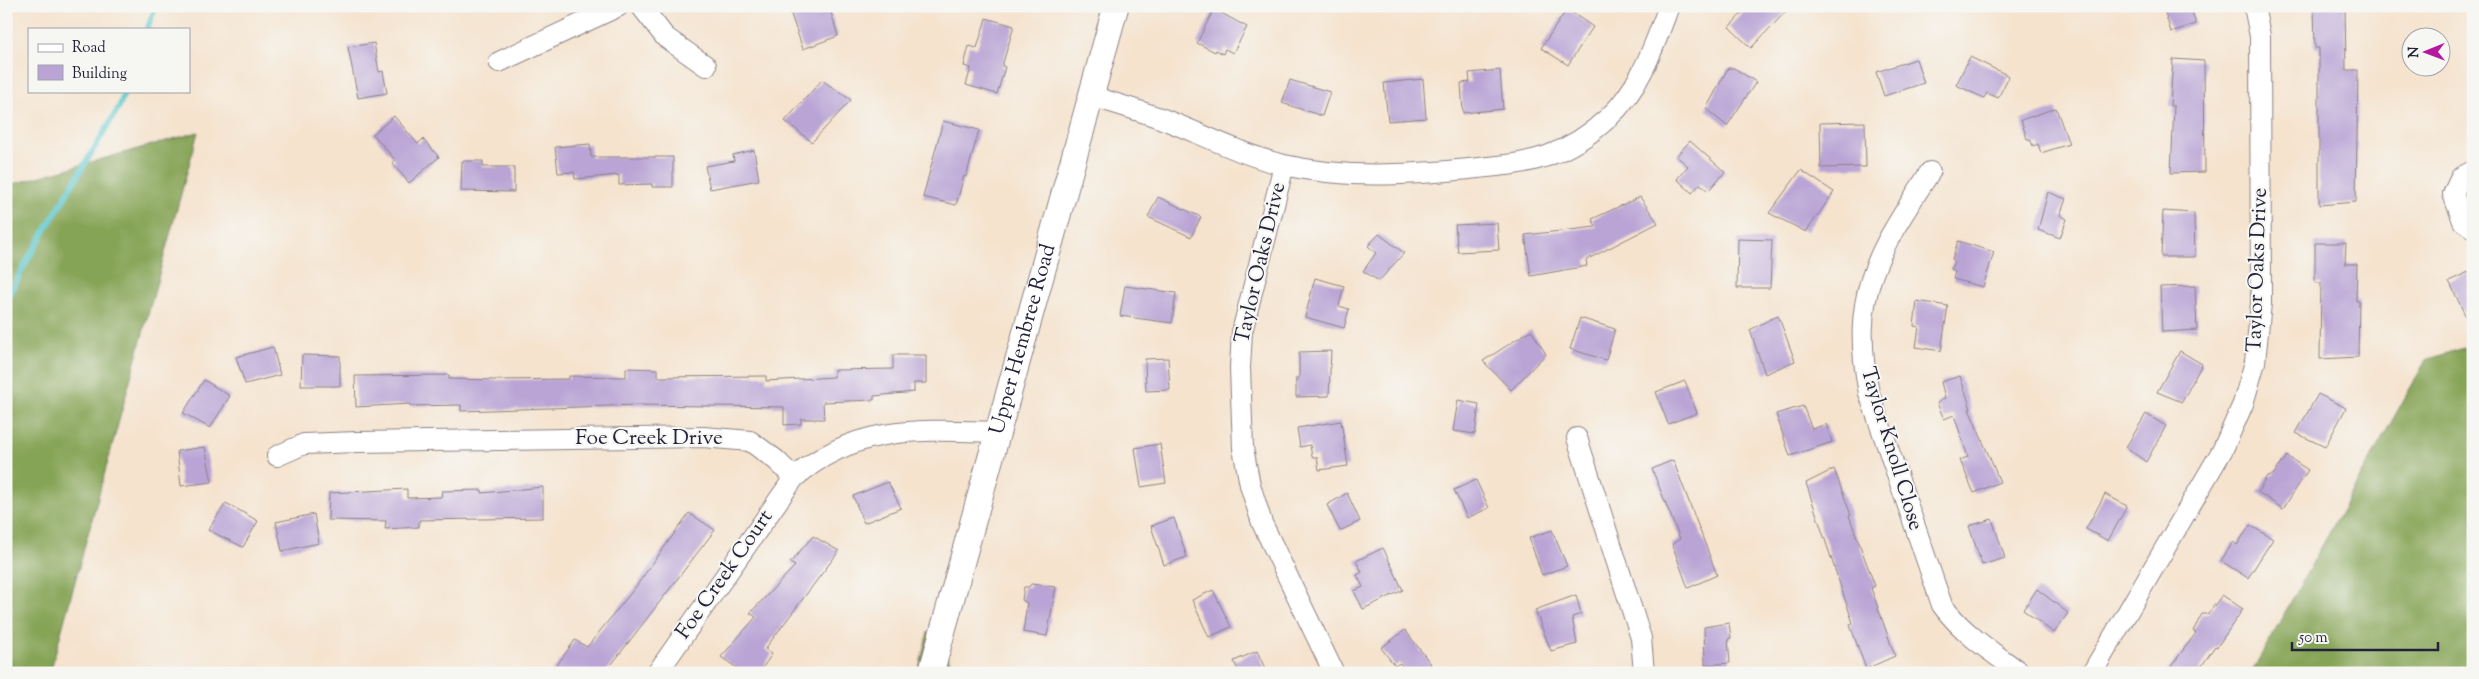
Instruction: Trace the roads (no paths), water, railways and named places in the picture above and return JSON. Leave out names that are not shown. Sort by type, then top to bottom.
[{"type":"street","points":[[499,62],[619,6]]},
{"type":"street","points":[[641,6],[665,37],[706,66]]},
{"type":"street","name":"Upper Hembree Road","points":[[931,673],[1116,6]]},
{"type":"street","name":"Taylor Oaks Drive","points":[[1091,96],[1159,118],[1240,151],[1284,164],[1346,175],[1407,175],[1519,164],[1548,156],[1572,145],[1608,118],[1635,86],[1649,59],[1668,6]]},
{"type":"street","name":"Taylor Oaks Drive","points":[[2092,673],[2223,449],[2243,404],[2255,362],[2261,293],[2260,36],[2254,6]]},
{"type":"street","name":"Taylor Oaks Drive","points":[[1284,164],[1242,332],[1240,368],[1243,448],[1250,485],[1262,523],[1334,673]]},
{"type":"street","points":[[2473,171],[2461,176],[2453,194],[2463,221],[2473,228]]},
{"type":"street","name":"Taylor Knoll Close","points":[[1930,172],[1887,240],[1869,280],[1861,326],[1863,360],[1869,393],[1942,605],[1953,620],[1968,635],[2021,673]]},
{"type":"street","points":[[794,478],[808,466],[837,448],[877,436],[920,430],[998,432]]},
{"type":"street","name":"Foe Creek Drive","points":[[277,456],[304,444],[348,442],[703,437],[750,441],[776,460],[794,478]]},
{"type":"street","points":[[1577,438],[1641,638],[1644,673]]},
{"type":"street","name":"Foe Creek Court","points":[[657,673],[794,478]]},
{"type":"waterway","points":[[147,28],[156,6]]},
{"type":"waterway","points":[[6,301],[28,259],[119,107],[125,92]]}]
